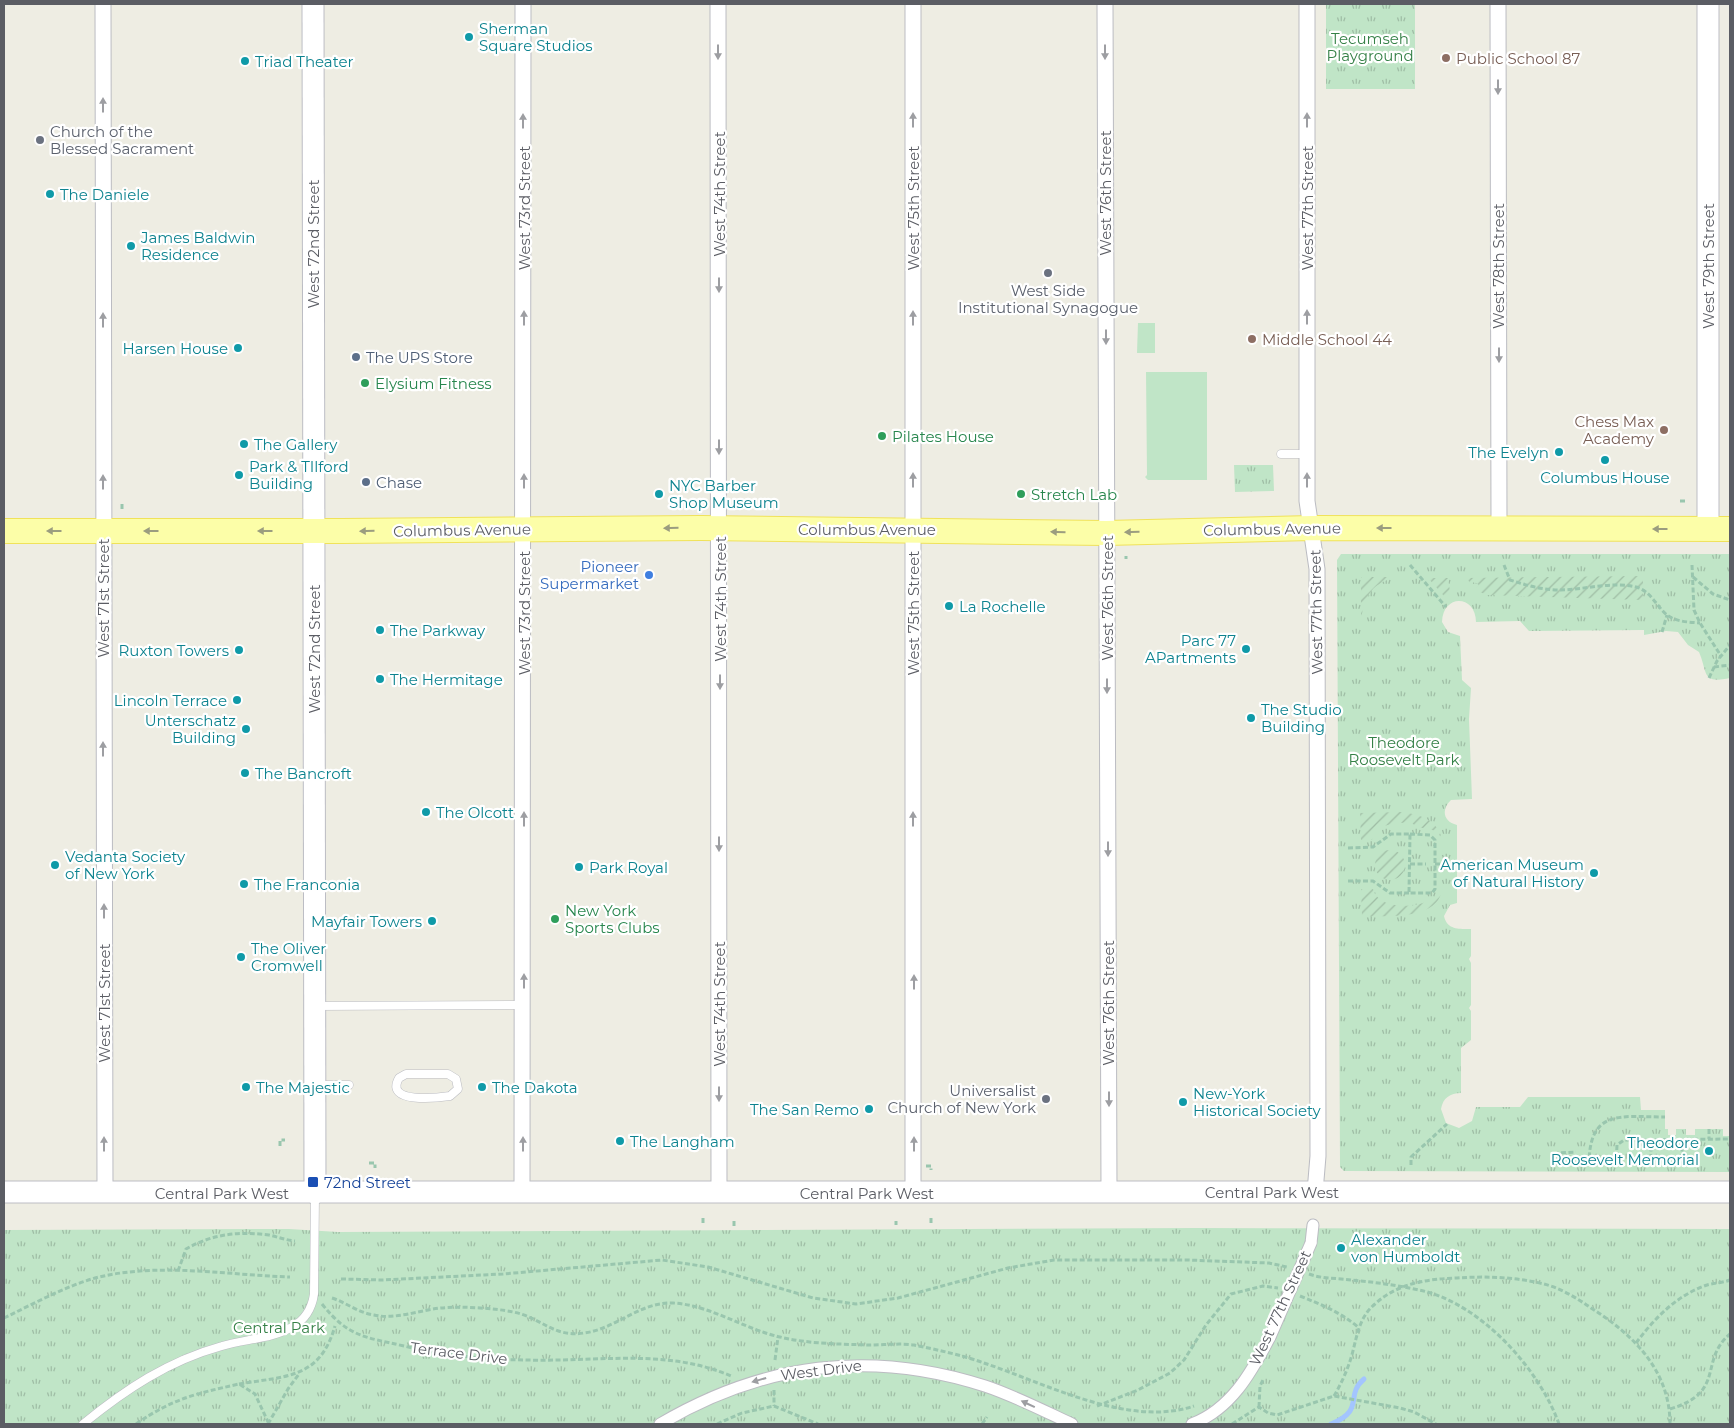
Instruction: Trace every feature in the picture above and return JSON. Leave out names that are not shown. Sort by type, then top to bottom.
[{"type":"main road","name":"West 72nd Street","points":[[313,4],[315,1193]]},
{"type":"main road","name":"West 79th Street","points":[[1708,4],[1719,529]]},
{"type":"main road","name":"Columbus Avenue","points":[[4,531],[720,528],[1106,533],[1312,528],[1719,529]]},
{"type":"main road","name":"Central Park West","points":[[4,1192],[719,1194],[1730,1192]]},
{"type":"street","name":"West 71st Street","points":[[103,4],[105,1193]]},
{"type":"street","name":"West 73rd Street","points":[[522,1193],[524,1005],[523,4]]},
{"type":"street","name":"West 74th Street","points":[[718,4],[720,528],[719,1194]]},
{"type":"street","name":"West 75th Street","points":[[913,4],[913,1193]]},
{"type":"street","name":"West 76th Street","points":[[1105,4],[1109,1192]]},
{"type":"street","name":"West 77th Street","points":[[1307,4],[1307,501],[1317,569],[1318,1164],[1315,1192]]},
{"type":"street","name":"West 78th Street","points":[[1498,4],[1499,528]]},
{"type":"street","name":"West 77th Street","points":[[1192,1424],[1209,1416],[1237,1392],[1270,1337],[1310,1244],[1313,1224]]},
{"type":"street","name":"West Drive","points":[[660,1424],[701,1402],[748,1383],[773,1376],[824,1367],[855,1364],[891,1366],[940,1374],[987,1386],[1072,1424]]},
{"type":"lane","points":[[1281,454],[1307,454]]},
{"type":"lane","points":[[314,1006],[524,1005]]},
{"type":"lane","points":[[405,1074],[448,1074],[455,1077],[458,1086],[456,1092],[450,1096],[407,1097],[399,1093],[396,1085],[398,1079],[405,1074]]},
{"type":"lane","points":[[314,1085],[349,1085]]},
{"type":"lane","points":[[388,1085],[396,1085]]},
{"type":"lane","name":"West 72nd Street","points":[[314,1294],[315,1193]]},
{"type":"lane","points":[[83,1424],[139,1382],[171,1365],[222,1346],[279,1333],[292,1327],[304,1318],[312,1304],[314,1294]]},
{"type":"lane","points":[[92,1424],[104,1407]]},
{"type":"path","points":[[1680,501],[1687,501]]},
{"type":"path","points":[[122,503],[122,509]]},
{"type":"path","points":[[1410,565],[1446,606]]},
{"type":"path","points":[[1504,565],[1510,580],[1544,589],[1557,590],[1626,585],[1638,587],[1653,597],[1667,615],[1680,621],[1700,623]]},
{"type":"path","points":[[1692,565],[1694,610],[1721,656]]},
{"type":"path","points":[[1692,577],[1713,594],[1730,600]]},
{"type":"path","points":[[1662,632],[1667,615]]},
{"type":"path","points":[[1709,678],[1721,656],[1730,645]]},
{"type":"path","points":[[1714,667],[1730,664]]},
{"type":"path","points":[[1348,848],[1373,847],[1391,834],[1433,836],[1435,864],[1433,892],[1390,893],[1373,881],[1348,882]]},
{"type":"path","points":[[1409,893],[1410,834]]},
{"type":"path","points":[[1409,864],[1426,864]]},
{"type":"path","points":[[1435,864],[1457,864]]},
{"type":"path","points":[[1589,1165],[1590,1142],[1603,1124],[1614,1118],[1665,1118]]},
{"type":"path","points":[[1411,1165],[1411,1156],[1446,1124]]},
{"type":"path","points":[[1709,1129],[1709,1139]]},
{"type":"path","points":[[1616,1165],[1616,1150],[1620,1142],[1629,1139],[1730,1139]]},
{"type":"path","points":[[1651,1139],[1651,1165]]},
{"type":"path","points":[[1682,1139],[1682,1165]]},
{"type":"path","points":[[280,1146],[280,1140],[285,1140]]},
{"type":"path","points":[[1557,1165],[1558,1154],[1576,1152]]},
{"type":"path","points":[[369,1163],[375,1163],[375,1168]]},
{"type":"path","points":[[703,1218],[703,1225]]},
{"type":"path","points":[[930,1218],[931,1224]]},
{"type":"path","points":[[734,1219],[734,1226]]},
{"type":"path","points":[[896,1220],[896,1226]]},
{"type":"path","points":[[178,1271],[186,1249],[214,1236],[271,1236],[280,1240],[295,1241]]},
{"type":"path","points":[[341,1279],[383,1280],[503,1274],[662,1260],[708,1267],[814,1298],[856,1304],[898,1298],[1008,1268],[1054,1260],[1269,1263],[1290,1268]]},
{"type":"path","points":[[4,1318],[95,1278],[133,1272],[178,1271],[290,1277]]},
{"type":"path","points":[[1306,1273],[1420,1290],[1441,1297],[1494,1331],[1524,1361],[1542,1389],[1559,1424]]},
{"type":"path","points":[[1334,1396],[1347,1370],[1358,1327],[1366,1313],[1375,1303],[1400,1287],[1425,1281],[1476,1277],[1544,1284],[1590,1307],[1623,1329],[1660,1375],[1670,1409],[1670,1424]]},
{"type":"path","points":[[1636,1343],[1651,1324],[1677,1300],[1704,1286],[1730,1280]]},
{"type":"path","points":[[1096,1406],[1138,1390],[1170,1373],[1184,1360],[1206,1325],[1231,1294],[1263,1286],[1281,1289]]},
{"type":"path","name":"Terrace Drive","points":[[314,1294],[331,1315],[349,1331],[364,1337],[430,1352],[491,1359],[632,1358],[674,1360],[711,1367],[748,1383]]},
{"type":"path","points":[[1297,1295],[1328,1306],[1346,1316],[1358,1327]]},
{"type":"path","points":[[332,1298],[374,1316],[443,1308],[514,1312],[530,1316],[560,1334],[586,1333],[612,1324],[647,1306],[660,1303],[676,1303],[700,1308],[778,1337],[818,1343],[912,1345],[954,1354],[984,1362],[1096,1406],[1126,1414],[1151,1416],[1178,1412],[1197,1405]]},
{"type":"path","points":[[268,1424],[288,1389],[300,1373],[320,1358],[328,1348],[335,1326]]},
{"type":"path","points":[[1670,1409],[1685,1405],[1706,1389],[1722,1341],[1730,1334]]},
{"type":"path","points":[[775,1360],[778,1337]]},
{"type":"path","points":[[1259,1407],[1260,1386],[1266,1371]]},
{"type":"path","points":[[136,1424],[168,1403],[180,1398],[239,1384],[300,1373]]},
{"type":"path","points":[[239,1384],[256,1394],[268,1424]]},
{"type":"path","points":[[774,1390],[774,1406]]},
{"type":"path","points":[[1259,1407],[1268,1414],[1277,1415],[1334,1396],[1414,1412],[1436,1424]]},
{"type":"path","points":[[717,1424],[742,1413],[774,1406],[818,1424]]},
{"type":"path","points":[[1232,1424],[1259,1407]]},
{"type":"path","points":[[982,1424],[987,1418]]},
{"type":"green space","name":"Tecumseh Playground","points":[[1326,4],[1415,4],[1415,89],[1326,89]]},
{"type":"green space","points":[[1138,323],[1155,323],[1155,353],[1137,353]]},
{"type":"green space","points":[[1146,372],[1207,372],[1207,480],[1148,480],[1145,477],[1147,475]]},
{"type":"green space","points":[[1234,465],[1273,465],[1274,491],[1235,492]]},
{"type":"green space","name":"Theodore Roosevelt Park","points":[[1341,554],[1730,554],[1730,678],[1710,678],[1705,671],[1699,652],[1688,645],[1678,632],[1666,631],[1644,635],[1644,630],[1529,631],[1520,621],[1476,622],[1475,613],[1471,607],[1466,602],[1459,601],[1453,602],[1448,606],[1444,613],[1442,622],[1448,632],[1460,636],[1462,680],[1471,688],[1469,719],[1472,799],[1451,800],[1445,811],[1446,818],[1457,825],[1457,903],[1450,905],[1444,916],[1448,924],[1454,928],[1471,929],[1471,956],[1469,959],[1471,963],[1471,1005],[1469,1008],[1471,1011],[1471,1040],[1461,1048],[1461,1093],[1448,1097],[1443,1102],[1441,1109],[1446,1123],[1459,1128],[1472,1121],[1476,1107],[1520,1107],[1528,1097],[1640,1097],[1641,1110],[1665,1110],[1665,1129],[1668,1129],[1668,1135],[1676,1135],[1676,1129],[1686,1129],[1686,1135],[1695,1135],[1695,1129],[1723,1129],[1723,1136],[1730,1136],[1730,1172],[1344,1171],[1340,1167],[1337,560]]},
{"type":"green space","points":[[1643,576],[1643,600],[1487,595],[1475,590],[1479,585],[1474,582],[1471,585],[1467,578]]},
{"type":"green space","points":[[1361,577],[1396,577],[1381,583],[1371,591],[1361,617]]},
{"type":"green space","points":[[1428,578],[1448,578],[1450,592],[1444,596]]},
{"type":"green space","points":[[1403,812],[1422,817],[1432,823],[1437,827],[1442,839],[1436,831],[1416,826],[1412,823],[1394,823],[1378,830],[1372,840],[1361,840],[1360,813]]},
{"type":"green space","points":[[1390,850],[1401,854],[1405,865],[1401,876],[1390,880],[1379,876],[1375,865],[1379,854]]},
{"type":"green space","points":[[1442,888],[1439,899],[1432,906],[1422,911],[1397,916],[1362,916],[1361,889],[1373,889],[1377,897],[1385,902],[1407,906],[1429,901]]},
{"type":"green space","name":"Central Park","points":[[1199,1228],[1730,1229],[1730,1424],[4,1424],[4,1230],[289,1229],[338,1232]]},
{"type":"waterway","points":[[1331,1424],[1342,1419],[1352,1408],[1355,1391],[1364,1379]]},
{"type":"place","name":"Sherman Square Studios","points":[[469,37]]},
{"type":"place","name":"Public School 87","points":[[1446,58]]},
{"type":"place","name":"Triad Theater","points":[[245,61]]},
{"type":"place","name":"Church of the Blessed Sacrament","points":[[40,140]]},
{"type":"place","name":"The Daniele","points":[[50,194]]},
{"type":"place","name":"James Baldwin Residence","points":[[131,246]]},
{"type":"place","name":"West Side Institutional Synagogue","points":[[1048,273]]},
{"type":"place","name":"Middle School 44","points":[[1252,339]]},
{"type":"place","name":"Harsen House","points":[[238,348]]},
{"type":"place","name":"The UPS Store","points":[[356,357]]},
{"type":"place","name":"Elysium Fitness","points":[[365,383]]},
{"type":"place","name":"Chess Max Academy","points":[[1664,430]]},
{"type":"place","name":"Pilates House","points":[[882,436]]},
{"type":"place","name":"The Gallery","points":[[244,444]]},
{"type":"place","name":"The Evelyn","points":[[1559,452]]},
{"type":"place","name":"Columbus House","points":[[1605,460]]},
{"type":"place","name":"Park & TIlford Building","points":[[239,475]]},
{"type":"place","name":"Chase","points":[[366,482]]},
{"type":"place","name":"NYC Barber Shop Museum","points":[[659,494]]},
{"type":"place","name":"Stretch Lab","points":[[1021,494]]},
{"type":"place","name":"Pioneer Supermarket","points":[[649,575]]},
{"type":"place","name":"La Rochelle","points":[[949,606]]},
{"type":"place","name":"The Parkway","points":[[380,630]]},
{"type":"place","name":"Parc 77 APartments","points":[[1246,649]]},
{"type":"place","name":"Ruxton Towers","points":[[239,650]]},
{"type":"place","name":"The Hermitage","points":[[380,679]]},
{"type":"place","name":"Lincoln Terrace","points":[[237,700]]},
{"type":"place","name":"The Studio Building","points":[[1251,718]]},
{"type":"place","name":"Unterschatz Building","points":[[246,729]]},
{"type":"place","name":"The Bancroft","points":[[245,773]]},
{"type":"place","name":"The Olcott","points":[[426,812]]},
{"type":"place","name":"Vedanta Society of New York","points":[[55,865]]},
{"type":"place","name":"Park Royal","points":[[579,867]]},
{"type":"place","name":"American Museum of Natural History","points":[[1594,873]]},
{"type":"place","name":"The Franconia","points":[[244,884]]},
{"type":"place","name":"New York Sports Clubs","points":[[555,919]]},
{"type":"place","name":"Mayfair Towers","points":[[432,921]]},
{"type":"place","name":"The Oliver Cromwell","points":[[241,957]]},
{"type":"place","name":"The Majestic","points":[[246,1087]]},
{"type":"place","name":"The Dakota","points":[[482,1087]]},
{"type":"place","name":"Universalist Church of New York","points":[[1046,1099]]},
{"type":"place","name":"New-York Historical Society","points":[[1183,1102]]},
{"type":"place","name":"The San Remo","points":[[869,1109]]},
{"type":"place","name":"The Langham","points":[[620,1141]]},
{"type":"place","name":"Theodore Roosevelt Memorial","points":[[1709,1151]]},
{"type":"place","name":"72nd Street","points":[[313,1182]]},
{"type":"place","name":"Alexander von Humboldt","points":[[1341,1248]]}]
